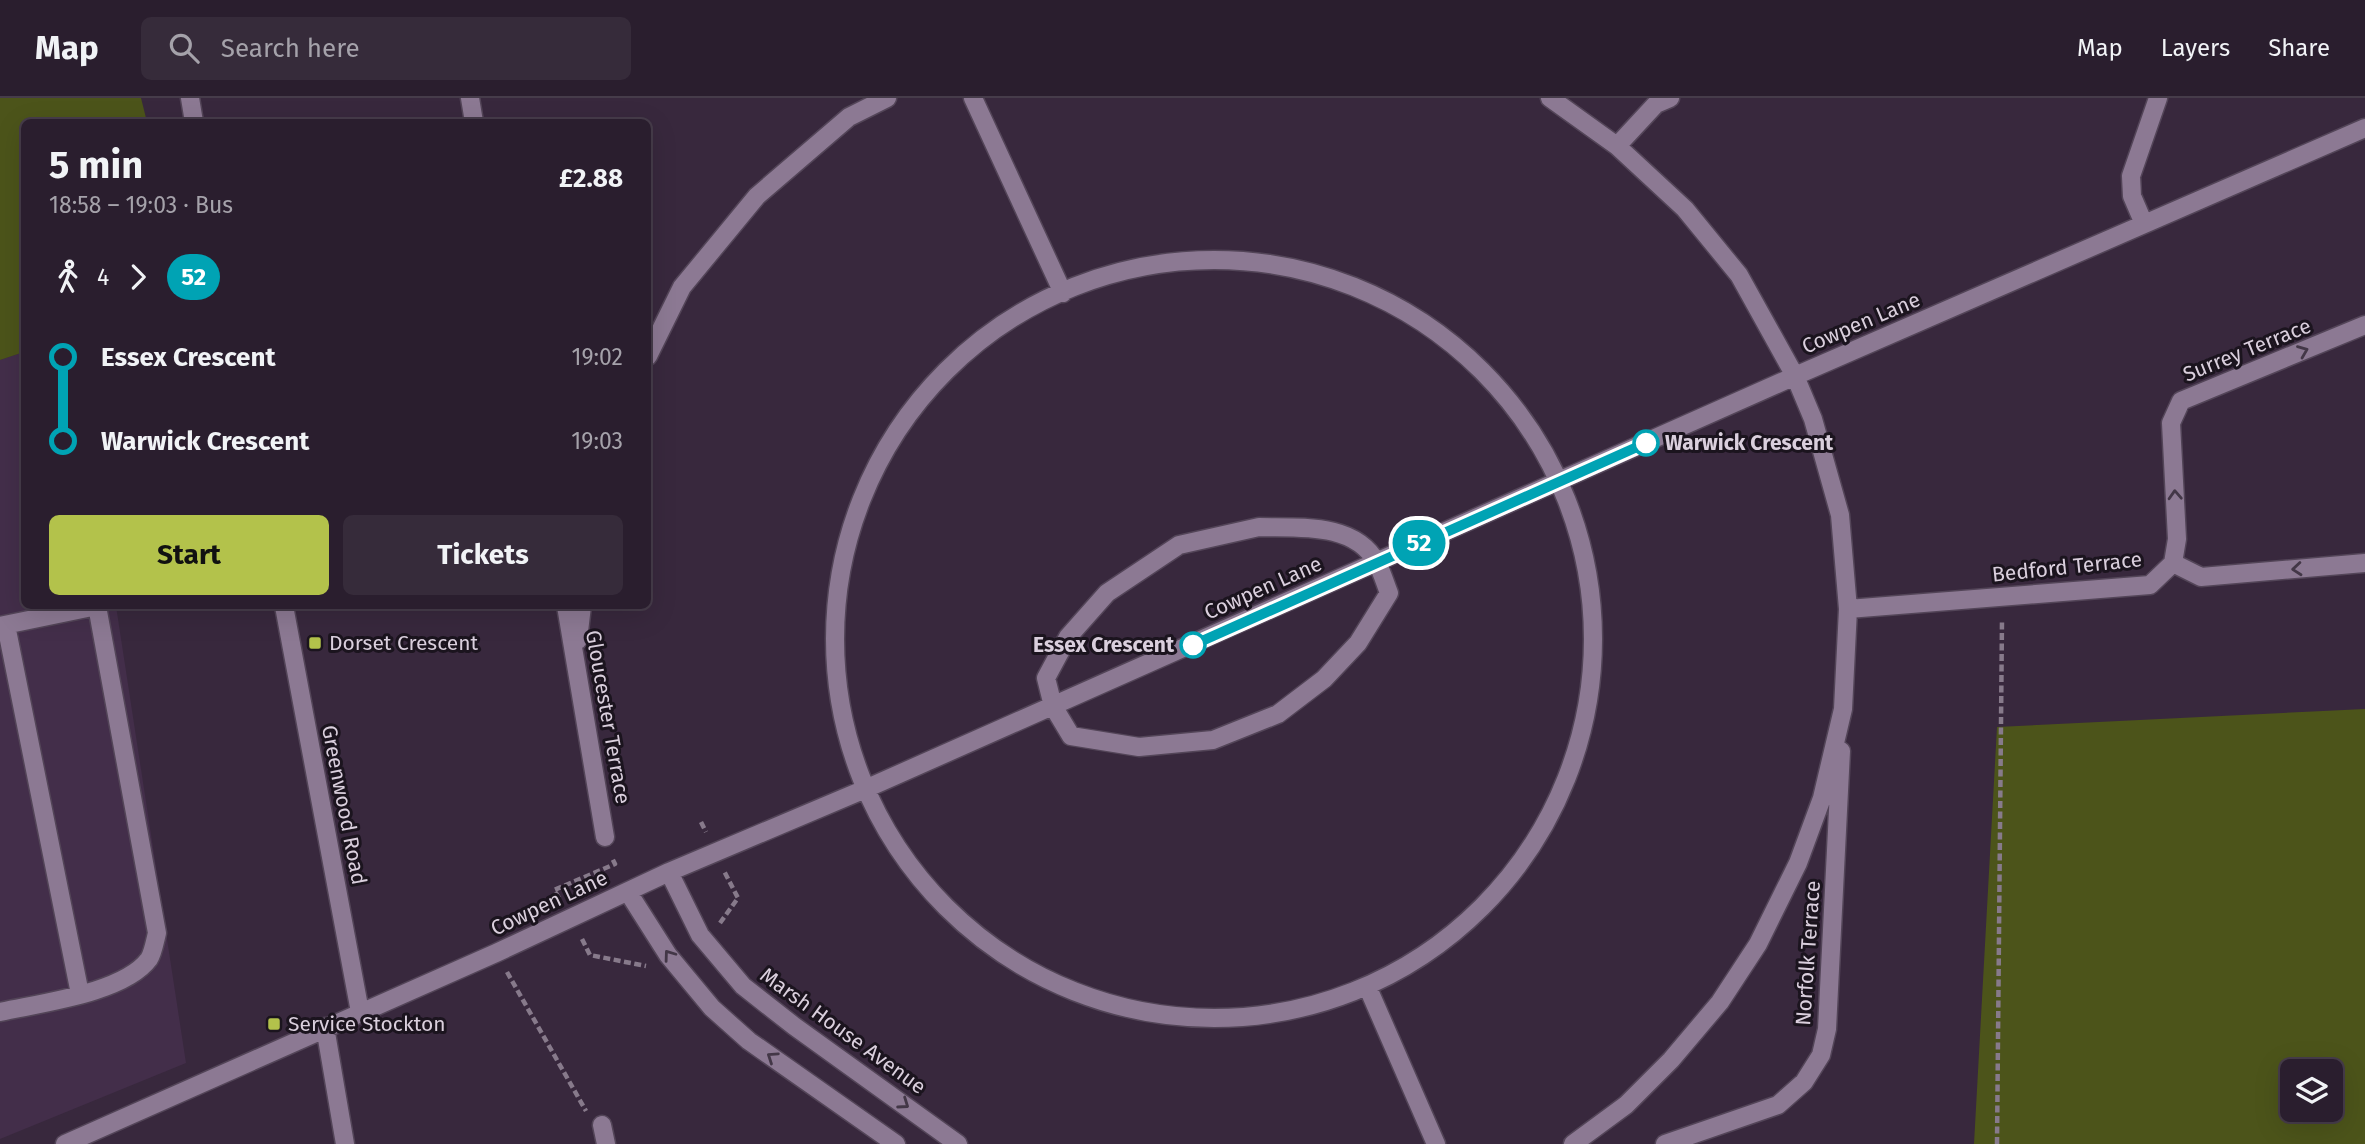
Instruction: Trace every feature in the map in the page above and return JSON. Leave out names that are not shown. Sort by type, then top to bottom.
[{"type":"street","points":[[190,98],[194,119]]},
{"type":"street","points":[[470,98],[474,119]]},
{"type":"street","points":[[651,350],[682,287],[757,196],[849,117],[887,98]]},
{"type":"street","points":[[973,98],[1063,293]]},
{"type":"street","points":[[1550,98],[1617,146],[1685,209],[1739,275],[1794,376],[1813,419],[1840,515],[1848,609],[1843,709],[1822,798],[1798,863],[1758,944],[1720,1002],[1671,1060],[1626,1105],[1573,1144]]},
{"type":"street","points":[[1617,146],[1656,104],[1670,98]]},
{"type":"street","points":[[2144,224],[2132,196],[2131,176],[2158,98]]},
{"type":"street","name":"Cowpen Lane","points":[[65,1144],[496,953],[669,872],[863,790],[1794,376],[2365,128]]},
{"type":"street","points":[[1203,257],[1287,264],[1361,285],[1430,322],[1479,368],[1539,442],[1557,482],[1579,536],[1594,598],[1594,652],[1588,701],[1572,760],[1552,813],[1522,860],[1481,908],[1444,940],[1368,988],[1320,1004],[1264,1016],[1154,1016],[1097,1002],[1041,978],[996,951],[942,908],[906,869],[880,827],[863,790],[836,679],[838,597],[858,507],[891,437],[953,362],[1012,318],[1063,293],[1125,268],[1203,257]]},
{"type":"street","name":"Surrey Terrace","points":[[2173,563],[2178,539],[2171,423],[2181,401],[2365,325]]},
{"type":"street","name":"Cowpen Lane","points":[[1259,527],[1319,528],[1357,540],[1377,562],[1389,593],[1358,643],[1324,679],[1278,714],[1213,740],[1139,747],[1071,736],[1053,706],[1046,678],[1068,637],[1107,593],[1180,545],[1259,527]]},
{"type":"street","name":"Bedford Terrace","points":[[1848,609],[2150,585],[2173,563],[2201,577],[2365,564]]},
{"type":"street","points":[[80,994],[3,625],[82,609]]},
{"type":"street","points":[[0,1012],[108,987],[135,973],[150,958],[157,933],[98,609]]},
{"type":"street","name":"Greenwood Road","points":[[285,609],[360,1012]]},
{"type":"street","name":"Gloucester Terrace","points":[[567,609],[605,837]]},
{"type":"street","points":[[576,657],[582,609]]},
{"type":"street","name":"Norfolk Terrace","points":[[1665,1144],[1778,1105],[1804,1082],[1821,1055],[1827,1029],[1843,709]]},
{"type":"street","name":"Marsh House Avenue","points":[[669,872],[700,935],[743,986],[958,1144]]},
{"type":"street","points":[[628,892],[668,955],[712,1008],[749,1041],[896,1144]]},
{"type":"street","points":[[1368,988],[1436,1144]]},
{"type":"street","points":[[325,1027],[345,1144]]},
{"type":"street","points":[[602,1125],[606,1144]]},
{"type":"path","points":[[1997,1144],[2003,598]]},
{"type":"path","points":[[496,953],[587,1114],[602,1125]]},
{"type":"shaded area","points":[[21,353],[21,609],[116,609],[186,1063],[0,1139],[0,360]]},
{"type":"green space","points":[[0,98],[141,98],[146,119],[21,119],[21,353],[0,360]]},
{"type":"green space","points":[[2365,709],[2365,1144],[1974,1144],[1997,727]]},
{"type":"bus line","name":"52","points":[[1193,645],[1646,443]]},
{"type":"place","name":"Warwick Crescent","points":[[1646,443]]},
{"type":"place","name":"Dorset Crescent","points":[[315,643]]},
{"type":"place","name":"Essex Crescent","points":[[1193,645]]},
{"type":"place","name":"Service Stockton","points":[[274,1024]]}]
